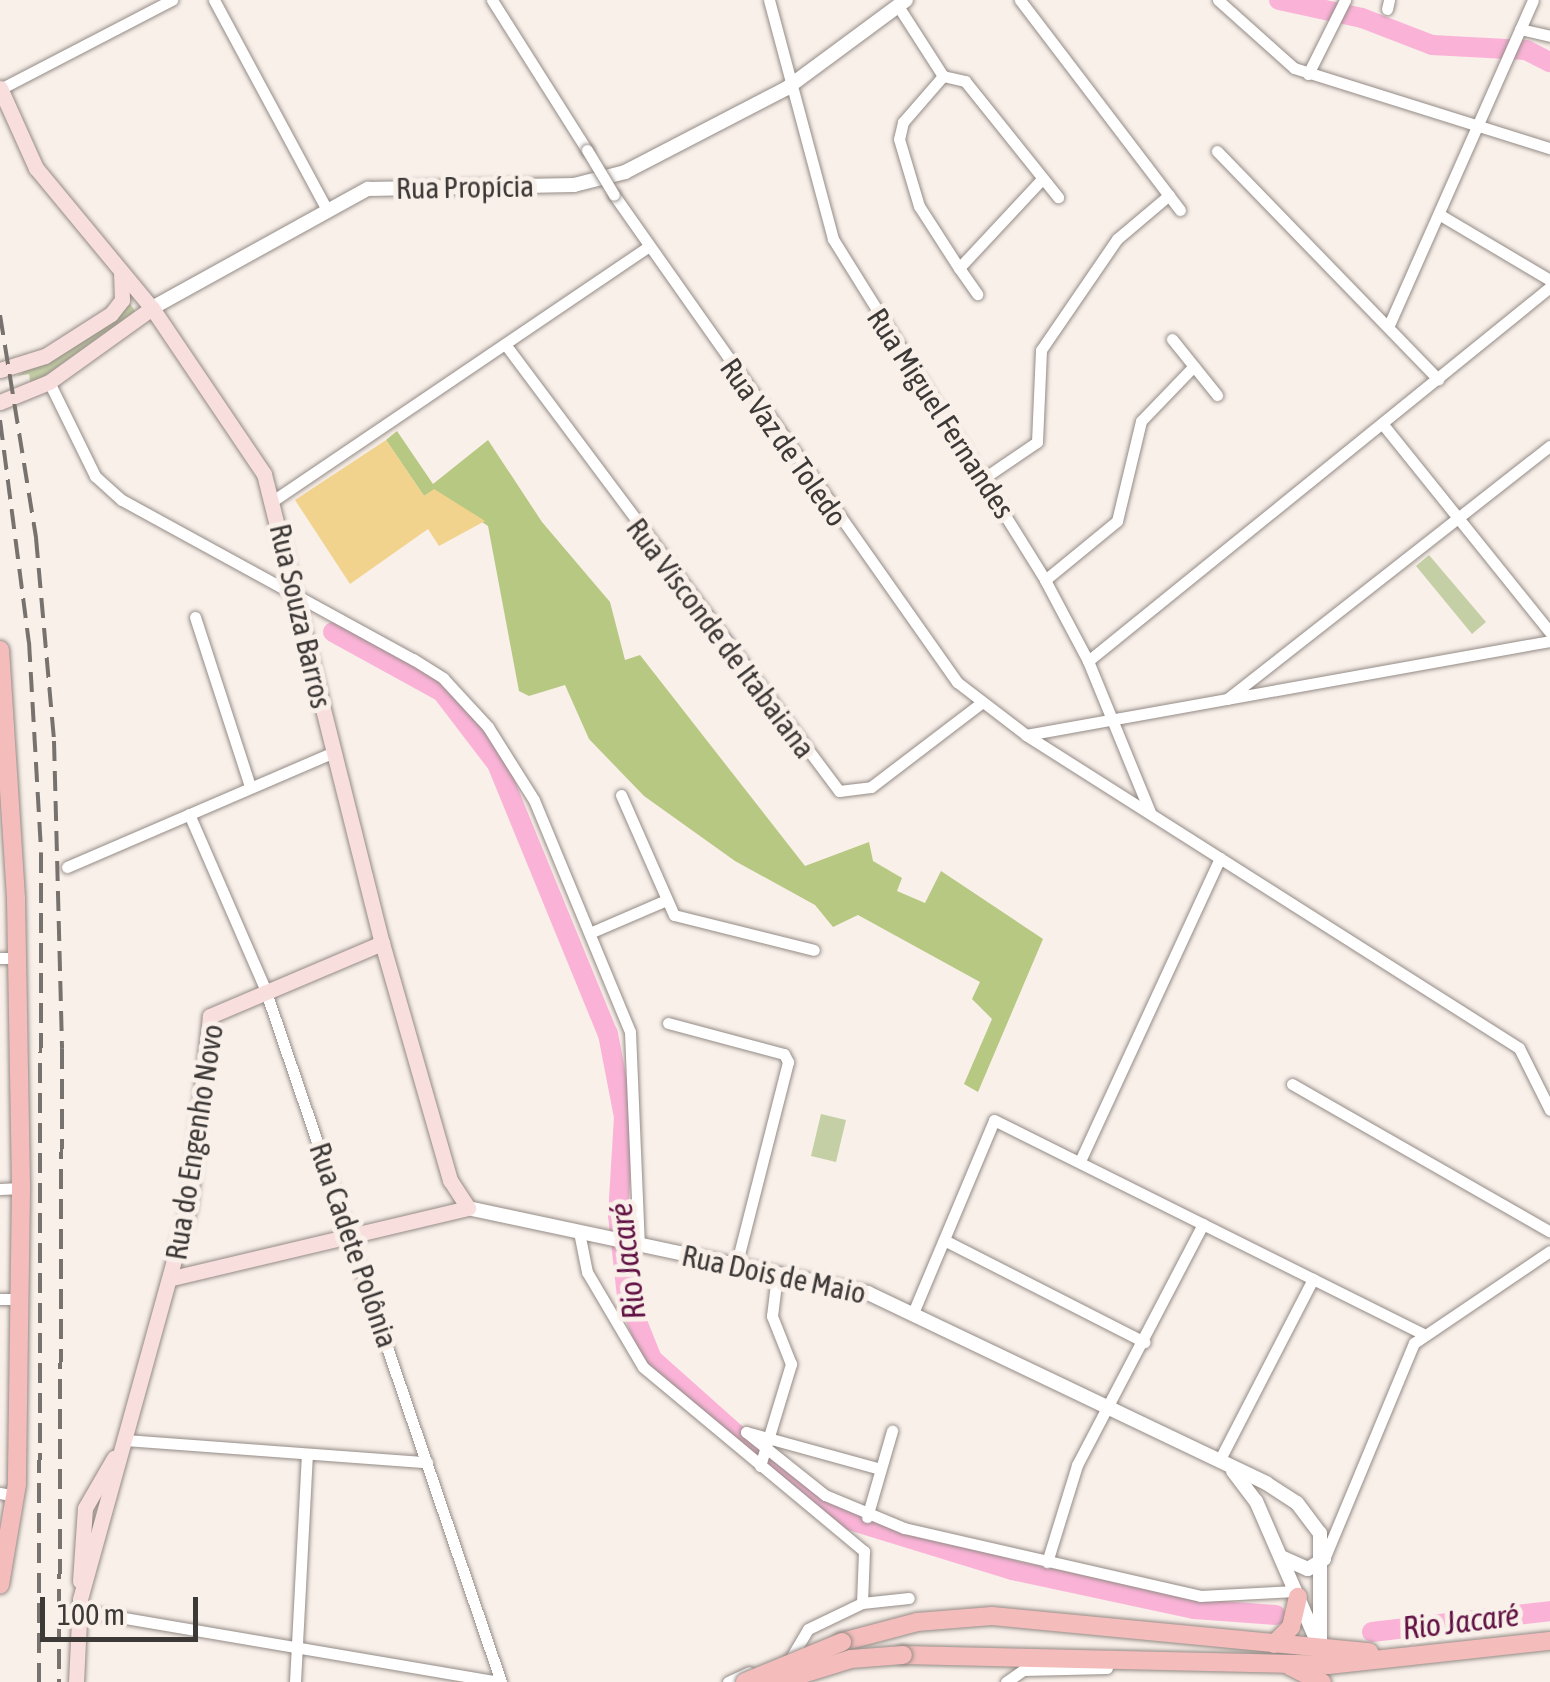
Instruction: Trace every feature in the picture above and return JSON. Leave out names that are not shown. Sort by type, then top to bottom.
[{"type":"main road","name":"Rua Souza Barros","points":[[0,88],[36,168],[140,294],[157,304],[256,456],[274,500],[332,754],[382,942],[450,1180],[468,1208]]},
{"type":"main road","points":[[0,370],[45,356],[110,314],[122,300],[120,270]]},
{"type":"main road","points":[[0,402],[49,382],[157,304]]},
{"type":"main road","points":[[0,1586],[20,1398],[21,1188],[9,958],[1,660]]},
{"type":"main road","name":"Rua do Engenho Novo","points":[[76,1682],[85,1508],[123,1443],[173,1278],[193,1176],[208,1022],[218,1007],[382,942]]},
{"type":"main road","name":"Rua Dois de Maio","points":[[173,1278],[354,1240],[468,1208]]},
{"type":"main road","points":[[1274,1652],[1291,1628],[1296,1594]]},
{"type":"main road","points":[[745,1682],[842,1642],[917,1622],[992,1616],[1274,1652],[1323,1665],[1390,1653],[1550,1641]]},
{"type":"main road","points":[[780,1682],[851,1659],[903,1655],[1200,1658],[1274,1652]]},
{"type":"main road","points":[[1323,1665],[1337,1682]]},
{"type":"street","points":[[0,88],[172,0]]},
{"type":"street","points":[[214,0],[327,210]]},
{"type":"street","name":"Rua Vaz de Toledo","points":[[492,0],[614,195],[916,632],[980,704],[1519,1048],[1546,1086],[1550,1110]]},
{"type":"street","name":"Rua Miguel Fernandes","points":[[768,0],[787,88],[833,239],[1045,580],[1088,661],[1150,812]]},
{"type":"street","points":[[1020,0],[1180,210]]},
{"type":"street","points":[[1218,0],[1270,52],[1308,74],[1550,148]]},
{"type":"street","points":[[1389,325],[1442,216],[1533,0]]},
{"type":"street","points":[[1308,74],[1344,2]]},
{"type":"street","points":[[902,3],[943,76],[965,81],[1058,197]]},
{"type":"street","name":"Rua Propícia","points":[[157,304],[327,210],[388,187],[591,182],[787,88],[902,3]]},
{"type":"street","points":[[1519,31],[1550,36]]},
{"type":"street","points":[[943,76],[903,122],[899,139],[919,206],[976,294]]},
{"type":"street","points":[[1218,151],[1438,380]]},
{"type":"street","points":[[959,268],[1041,180]]},
{"type":"street","points":[[984,478],[1037,442],[1041,350],[1117,239],[1169,195]]},
{"type":"street","points":[[1088,661],[1385,427],[1550,284],[1442,216]]},
{"type":"street","points":[[274,500],[649,246]]},
{"type":"street","points":[[1172,338],[1217,395]]},
{"type":"street","name":"Rua Visconde de Itabaiana","points":[[505,344],[838,791],[871,787],[980,704]]},
{"type":"street","points":[[1045,580],[1117,521],[1141,421],[1194,366]]},
{"type":"street","points":[[49,382],[102,483],[149,521],[443,678],[534,800],[592,932],[635,1054],[634,1243]]},
{"type":"street","points":[[1385,427],[1550,632]]},
{"type":"street","points":[[1223,702],[1550,446]]},
{"type":"street","points":[[196,617],[250,786]]},
{"type":"street","points":[[1026,734],[1550,641]]},
{"type":"street","points":[[67,867],[332,754]]},
{"type":"street","points":[[620,795],[664,901],[679,918],[814,950]]},
{"type":"street","name":"Rua Cadete Polônia","points":[[189,814],[264,989],[354,1240],[500,1682]]},
{"type":"street","points":[[1080,1161],[1220,858]]},
{"type":"street","points":[[592,932],[664,901]]},
{"type":"street","points":[[668,1022],[784,1054],[788,1062],[736,1266]]},
{"type":"street","points":[[1292,1084],[1550,1232]]},
{"type":"street","points":[[913,1312],[994,1120],[1423,1334]]},
{"type":"street","points":[[0,1189],[21,1188]]},
{"type":"street","name":"Rua Dois de Maio","points":[[468,1208],[868,1294],[913,1312],[1296,1502]]},
{"type":"street","points":[[1046,1562],[1069,1486],[1203,1224]]},
{"type":"street","points":[[578,1232],[583,1264],[632,1354],[825,1495],[868,1517],[1200,1596],[1296,1594]]},
{"type":"street","points":[[944,1240],[1144,1342]]},
{"type":"street","points":[[1281,1557],[1308,1570],[1324,1559],[1423,1334],[1548,1255]]},
{"type":"street","points":[[765,1453],[791,1364],[772,1316],[777,1275]]},
{"type":"street","points":[[1313,1279],[1224,1464],[1264,1518],[1323,1665]]},
{"type":"street","points":[[0,1299],[20,1299]]},
{"type":"street","points":[[0,1398],[20,1398]]},
{"type":"street","points":[[868,1517],[892,1431]]},
{"type":"street","points":[[746,1432],[868,1561],[862,1603]]},
{"type":"street","points":[[123,1443],[427,1462]]},
{"type":"street","points":[[765,1453],[880,1468]]},
{"type":"street","points":[[295,1682],[307,1454]]},
{"type":"street","points":[[1264,1518],[1279,1500],[1296,1502],[1314,1522],[1324,1559],[1323,1665]]},
{"type":"street","points":[[780,1682],[785,1658],[802,1633],[862,1603],[908,1598]]},
{"type":"street","points":[[79,1604],[297,1650],[500,1682]]},
{"type":"street","points":[[728,1682],[785,1658]]},
{"type":"street","points":[[1006,1682],[1023,1670],[1156,1667],[1200,1658]]},
{"type":"green space","points":[[130,304],[135,311],[31,386],[29,374],[17,376]]},
{"type":"green space","points":[[397,431],[433,484],[488,440],[542,522],[610,602],[625,660],[640,655],[805,866],[869,842],[873,861],[902,878],[897,891],[925,903],[941,871],[1043,939],[978,1092],[964,1084],[992,1019],[972,999],[980,982],[858,915],[833,927],[815,905],[735,861],[644,796],[589,739],[565,685],[529,696],[519,691],[488,526],[434,490],[424,496],[386,440]]},
{"type":"green space","points":[[1429,555],[1486,622],[1472,634],[1416,566]]},
{"type":"green space","points":[[821,1114],[846,1120],[836,1162],[811,1156]]},
{"type":"building","points":[[386,440],[424,496],[434,489],[485,521],[439,546],[428,529],[350,584],[295,500]]},
{"type":"waterway","points":[[1279,0],[1362,18],[1432,45],[1526,50],[1550,62]]},
{"type":"waterway","name":"Rio Jacaré","points":[[333,632],[442,692],[497,764],[608,1034],[624,1117],[618,1215],[627,1297],[652,1359],[791,1483],[843,1518],[1012,1570],[1194,1609],[1276,1615]]},
{"type":"waterway","name":"Rio Jacaré","points":[[1372,1632],[1550,1611]]},
{"type":"railway","points":[[0,315],[36,538],[54,741],[62,1049],[59,1682]]},
{"type":"railway","points":[[0,420],[29,642],[41,853],[39,1682]]}]
